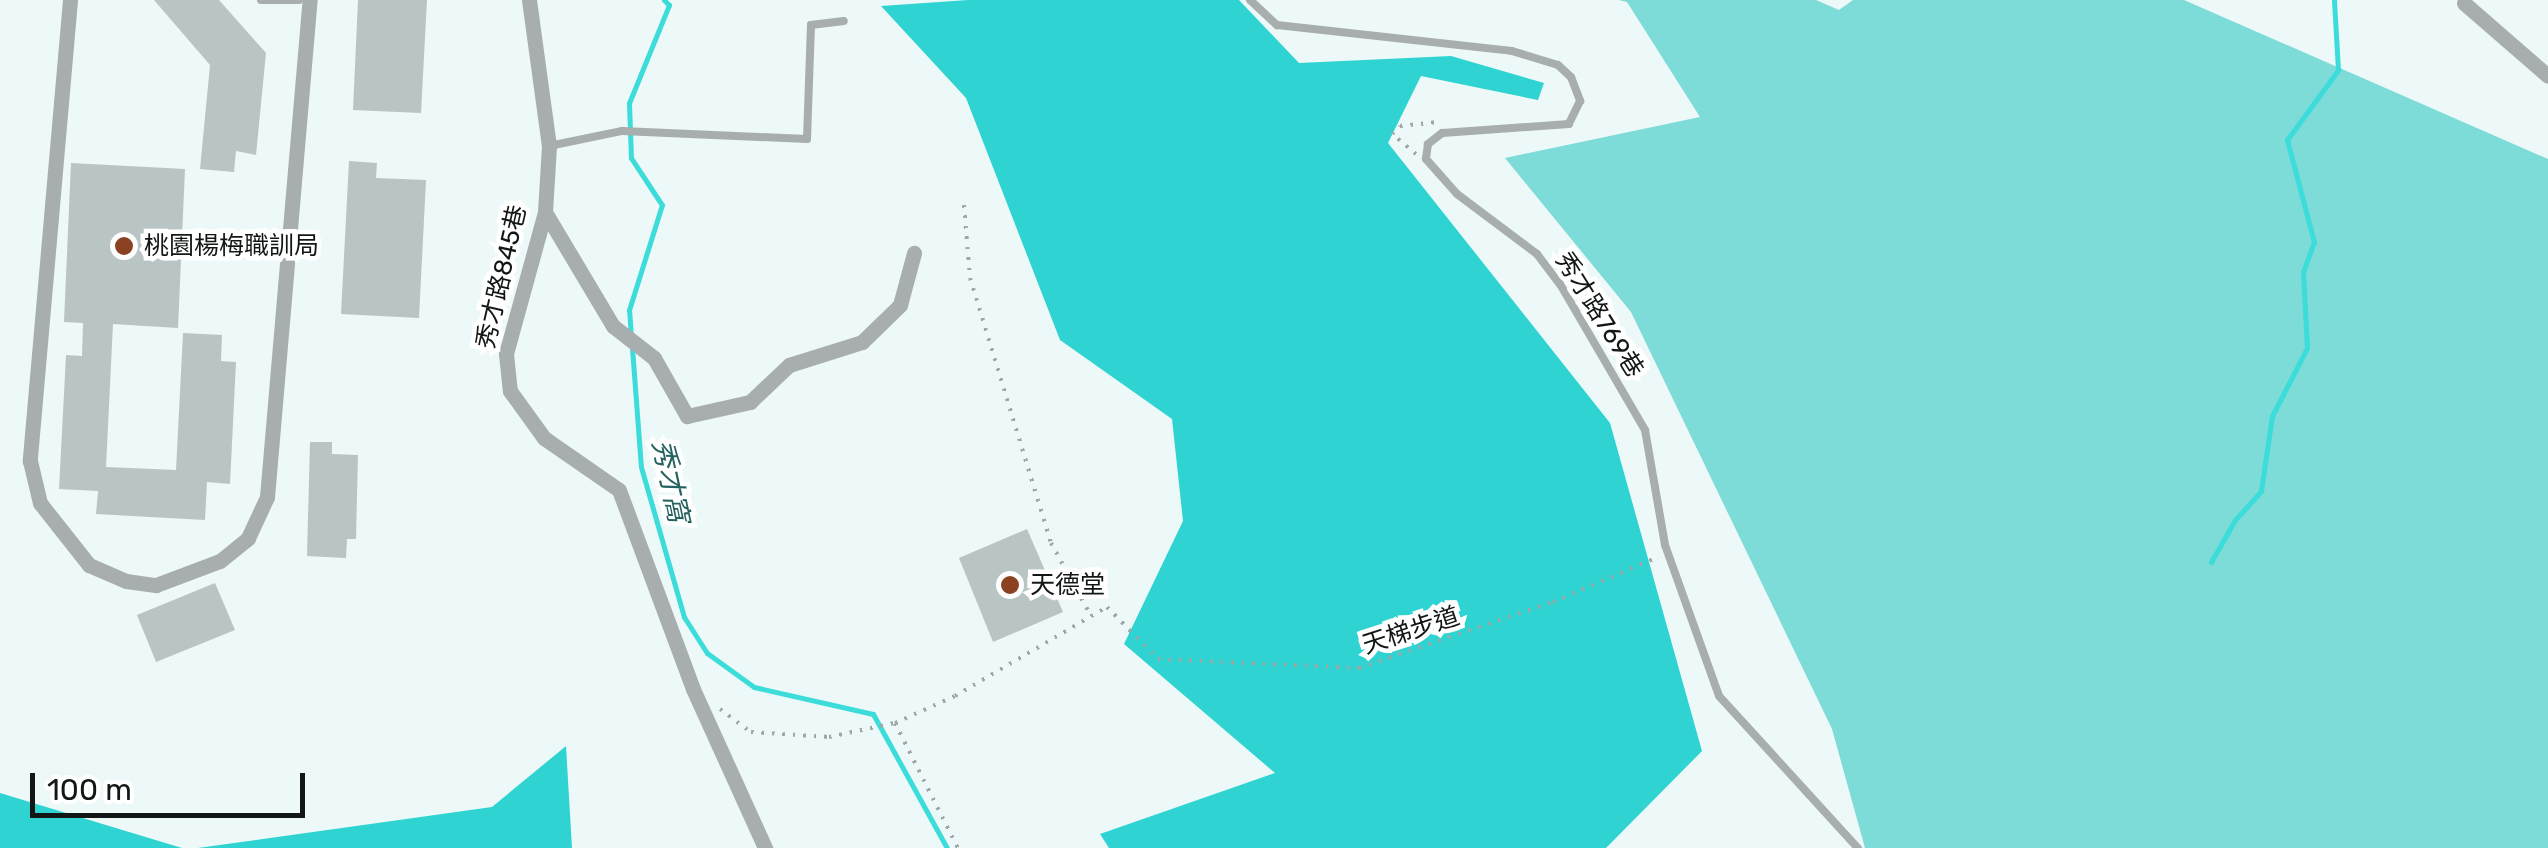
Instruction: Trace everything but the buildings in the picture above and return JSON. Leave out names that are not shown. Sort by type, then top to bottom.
[{"type":"street","points":[[70,0],[30,461],[40,503],[79,556],[126,581],[156,585],[220,561],[248,538],[268,497],[310,0]]},
{"type":"street","name":"秀才路845巷","points":[[529,0],[549,146],[545,212],[506,354],[510,391],[544,438],[619,490],[694,689],[765,848]]},
{"type":"street","points":[[2464,2],[2548,76]]},
{"type":"street","points":[[545,212],[613,326],[654,358],[688,416],[750,402],[789,365],[862,342],[900,306],[914,253]]},
{"type":"lane","points":[[261,0],[298,0]]},
{"type":"lane","name":"秀才路769巷","points":[[1250,0],[1265,18],[1289,28],[1512,51],[1544,60],[1570,77],[1580,100],[1569,124],[1442,133],[1428,144],[1426,159],[1457,194],[1537,254],[1560,284],[1645,430],[1665,545],[1719,696],[1858,848]]},
{"type":"lane","points":[[549,146],[622,132],[807,139],[811,25],[844,21]]},
{"type":"path","points":[[694,689],[751,732],[829,737],[895,722],[955,696],[1089,612],[1051,543],[970,278],[964,205]]},
{"type":"path","name":"天梯步道","points":[[1089,612],[1106,607],[1158,659],[1359,668],[1654,564],[1665,545]]},
{"type":"path","points":[[895,722],[958,848]]},
{"type":"shaded area","points":[[968,0],[1239,0],[1299,63],[1451,56],[1544,83],[1538,100],[1421,76],[1388,143],[1610,423],[1702,751],[1606,848],[1109,848],[1100,834],[1275,773],[1124,644],[1183,521],[1172,419],[1060,340],[966,98],[881,6]]},
{"type":"shaded area","points":[[1619,0],[1816,0],[1839,10],[1853,0],[2184,0],[2548,159],[2548,848],[1865,848],[1832,729],[1631,312],[1505,158],[1700,117],[1627,2]]},
{"type":"shaded area","points":[[566,746],[572,848],[198,848],[492,807]]},
{"type":"shaded area","points":[[0,793],[182,848],[0,848]]},
{"type":"waterway","name":"秀才窩","points":[[631,337],[629,310],[662,205],[631,158],[629,103],[669,5],[664,0]]},
{"type":"waterway","points":[[2211,562],[2235,520],[2261,491],[2272,416],[2307,348],[2303,272],[2314,242],[2287,140],[2338,70],[2334,0]]},
{"type":"waterway","name":"秀才窩","points":[[632,348],[641,467],[684,617],[707,653],[754,687],[873,714],[947,848]]},
{"type":"place","name":"桃園楊梅職訓局","points":[[124,246]]},
{"type":"place","name":"天德堂","points":[[1010,585]]}]
